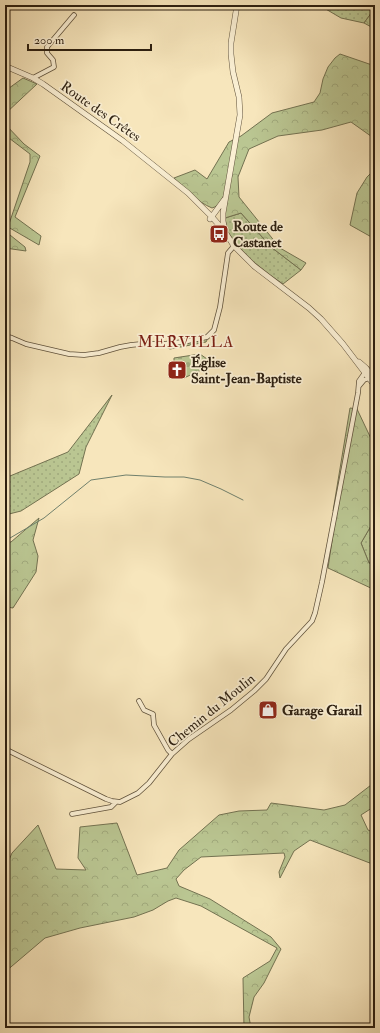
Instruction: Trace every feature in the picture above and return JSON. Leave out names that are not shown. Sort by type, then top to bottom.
[{"type":"street","points":[[225,232],[223,213],[240,115],[239,97],[231,59],[231,43],[237,5]]},
{"type":"street","points":[[33,78],[54,67],[53,60],[47,53],[47,47],[74,15]]},
{"type":"street","name":"Route des Crêtes","points":[[5,66],[33,78],[63,98],[123,141],[176,184],[212,218],[223,235],[260,271],[309,308],[321,319],[368,375],[375,386]]},
{"type":"street","name":"Route des Crêtes","points":[[176,184],[188,193],[205,210],[225,232],[234,246]]},
{"type":"street","points":[[212,218],[226,197]]},
{"type":"street","points":[[205,210],[212,211],[218,209]]},
{"type":"street","points":[[212,218],[220,216],[223,213]]},
{"type":"street","points":[[5,336],[26,344],[69,354],[84,355],[131,345],[170,343],[201,339],[210,335],[214,330],[228,253],[234,246]]},
{"type":"street","name":"Chemin du Moulin","points":[[72,814],[111,807],[116,802],[132,797],[142,789],[149,783],[172,754],[189,739],[254,692],[266,679],[286,649],[312,621],[320,591],[359,381],[364,374],[368,375]]},
{"type":"street","name":"Route des Crêtes","points":[[368,375],[375,380]]},
{"type":"street","points":[[139,701],[144,710],[153,714],[154,725],[168,750],[172,754]]},
{"type":"street","points":[[5,749],[106,799],[116,802]]},
{"type":"green space","points":[[327,5],[375,5],[375,8],[364,23],[341,18],[324,8]]},
{"type":"green space","points":[[375,8],[375,29],[364,23]]},
{"type":"green space","points":[[340,54],[375,66],[375,139],[351,122],[322,130],[278,136],[249,149],[238,177],[239,197],[280,248],[306,263],[301,270],[271,247],[241,213],[225,218],[225,191],[219,204],[212,208],[197,199],[174,178],[195,170],[207,179],[229,142],[241,136],[272,113],[314,102],[320,93],[323,79],[328,67]]},
{"type":"green space","points":[[23,78],[37,84],[5,114],[5,91]]},
{"type":"green space","points":[[5,124],[24,144],[40,156],[15,217],[41,236],[39,245],[8,227],[30,162],[30,154],[5,135]]},
{"type":"green space","points":[[375,169],[375,239],[350,225],[357,193],[367,177]]},
{"type":"green space","points":[[241,213],[271,247],[301,270],[283,284],[250,259],[227,231],[225,218]]},
{"type":"green space","points":[[5,231],[25,247],[26,251],[5,248]]},
{"type":"green space","points":[[206,339],[206,342],[170,349],[166,347],[168,345]]},
{"type":"green space","points":[[200,354],[214,364],[184,378],[182,367],[179,368],[179,366],[174,366],[174,358]]},
{"type":"green space","points":[[112,395],[86,447],[79,474],[21,511],[5,515],[5,476],[10,476],[68,452]]},
{"type":"green space","points":[[350,408],[357,409],[375,447],[375,519],[361,543],[369,563],[375,565],[375,590],[328,568],[336,514],[333,511]]},
{"type":"green space","points":[[39,518],[33,540],[38,556],[36,572],[13,608],[7,607],[5,605],[5,543],[11,542]]},
{"type":"green space","points":[[375,519],[375,565],[369,563],[361,543]]},
{"type":"green space","points":[[375,782],[375,806],[361,815],[368,830],[375,833],[375,865],[310,840],[294,851],[280,878],[279,872],[285,857],[284,853],[201,857],[184,870],[176,879],[179,886],[210,899],[271,937],[281,949],[264,983],[254,997],[249,1017],[251,1028],[244,1028],[243,978],[270,961],[277,948],[201,906],[176,898],[153,910],[134,917],[80,928],[45,938],[5,972],[5,869],[12,853],[38,825],[56,869],[86,870],[78,858],[80,827],[117,823],[137,875],[167,868],[179,850],[219,815],[239,811],[267,810],[271,803],[324,810],[345,805]]},
{"type":"waterway","points":[[371,116],[373,108],[375,107]]},
{"type":"waterway","points":[[5,541],[44,518],[91,480],[126,475],[184,477],[200,480],[243,500]]},
{"type":"place","name":"Route de Castanet","points":[[219,234]]},
{"type":"place","name":"Église Saint-Jean-Baptiste","points":[[177,370]]},
{"type":"place","name":"Garage Garail","points":[[268,710]]},
{"type":"district","name":"MERVILLA","points":[[186,341]]}]
